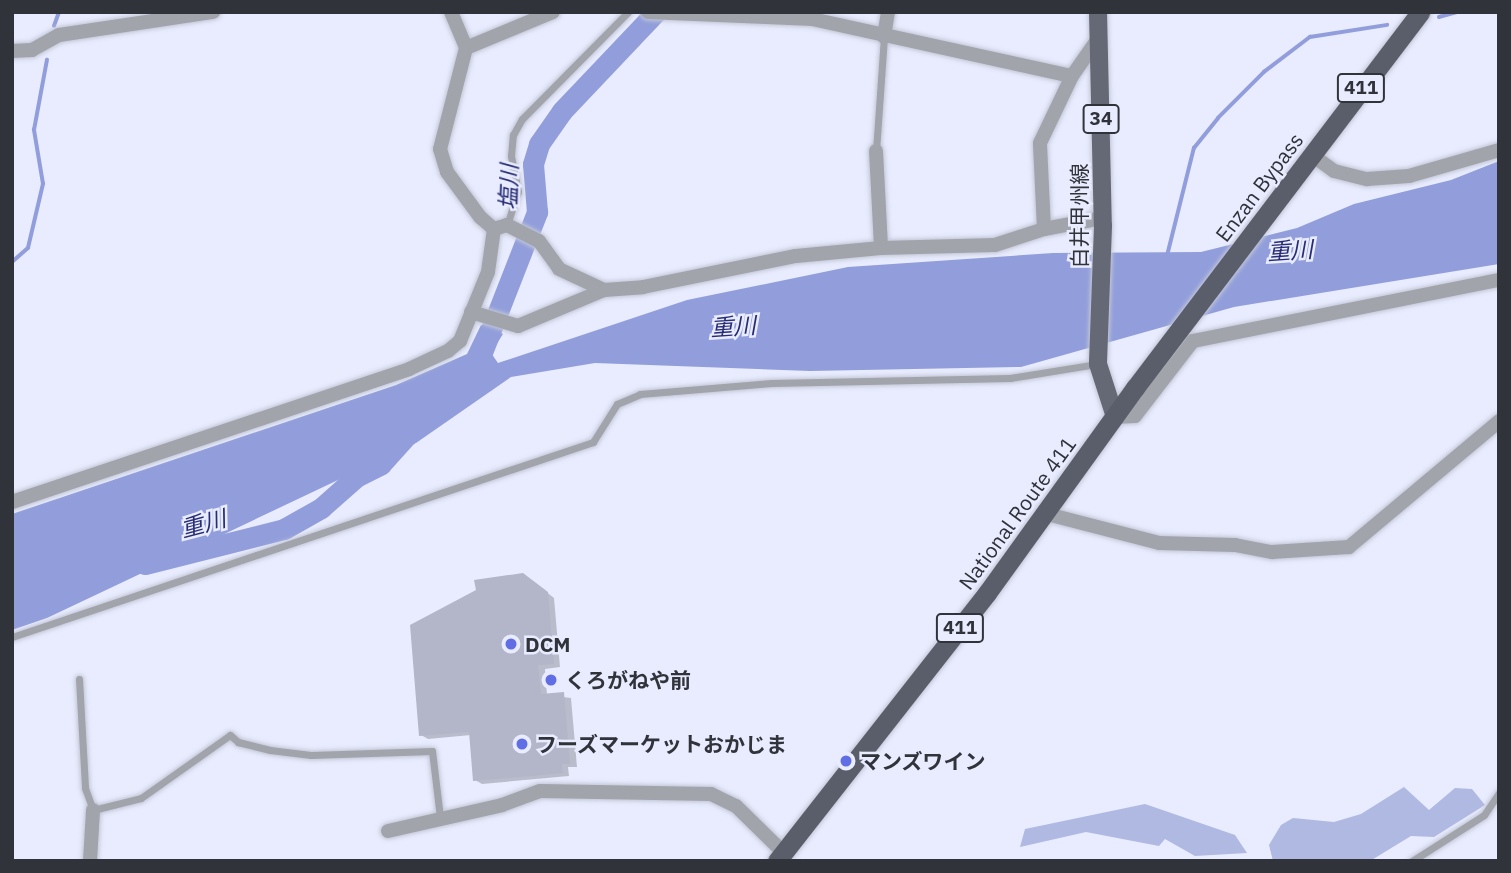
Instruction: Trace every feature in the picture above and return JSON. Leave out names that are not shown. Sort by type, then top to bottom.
[{"type":"highway","name":"Enzan Bypass","points":[[1135,388],[1420,12]]},
{"type":"highway","name":"National Route 411","points":[[780,856],[1047,514],[1135,388]]},
{"type":"main road","name":"白井甲州線","points":[[1098,12],[1102,222],[1098,364],[1115,417]]},
{"type":"street","points":[[12,51],[32,50],[59,35],[213,12]]},
{"type":"street","points":[[451,12],[466,48],[440,159],[480,217],[539,241],[559,269],[604,290]]},
{"type":"street","points":[[466,48],[553,12]]},
{"type":"street","points":[[649,12],[666,15],[813,16],[884,37],[1072,76]]},
{"type":"street","points":[[884,37],[888,12]]},
{"type":"street","points":[[1044,229],[1040,143],[1072,76],[1100,35]]},
{"type":"street","points":[[1308,160],[1334,171],[1367,179],[1409,176],[1499,150]]},
{"type":"street","points":[[876,151],[881,248]]},
{"type":"street","points":[[471,312],[503,325],[519,326],[604,290],[643,287],[796,256],[881,248],[995,245],[1044,229],[1102,222]]},
{"type":"street","points":[[12,502],[409,369],[460,341],[488,272],[501,227]]},
{"type":"street","points":[[1115,417],[1135,416],[1193,341],[1286,319],[1499,280]]},
{"type":"street","points":[[1047,514],[1159,543],[1236,545],[1272,552],[1349,547],[1499,421]]},
{"type":"street","points":[[388,831],[502,805],[540,791],[711,794],[736,806],[780,856]]},
{"type":"street","points":[[90,861],[93,810]]},
{"type":"lane","points":[[501,227],[518,192],[511,156],[518,127],[628,12]]},
{"type":"lane","points":[[876,151],[884,37]]},
{"type":"lane","points":[[12,636],[593,442],[617,404],[640,394],[772,383],[1010,378],[1098,364]]},
{"type":"lane","points":[[79,679],[85,788],[93,810],[141,798],[230,736],[238,742],[270,750],[311,755],[432,751],[440,817]]},
{"type":"lane","points":[[1412,861],[1484,815],[1499,793]]},
{"type":"shaded area","points":[[1404,787],[1429,810],[1455,788],[1472,789],[1485,805],[1434,837],[1411,836],[1370,861],[1273,861],[1269,845],[1281,825],[1293,818],[1334,822],[1361,814]]},
{"type":"shaded area","points":[[1145,804],[1235,835],[1247,853],[1195,856],[1165,839],[1159,846],[1086,832],[1020,847],[1025,829]]},
{"type":"water","points":[[1499,161],[1499,264],[1234,307],[1021,367],[810,371],[595,363],[511,377],[416,443],[47,618],[12,630],[12,514],[396,385],[467,354],[481,325],[503,334],[491,353],[498,363],[687,300],[848,267],[1053,253],[1201,252],[1297,228],[1354,204],[1451,180]]},
{"type":"building","points":[[523,573],[548,592],[554,664],[538,665],[541,694],[564,692],[570,764],[562,764],[563,773],[473,781],[469,732],[419,736],[410,625],[476,590],[474,580]]},
{"type":"waterway","points":[[54,26],[59,12]]},
{"type":"waterway","name":"塩川","points":[[481,355],[537,212],[533,164],[539,144],[562,111],[656,12]]},
{"type":"waterway","points":[[1439,17],[1458,12]]},
{"type":"waterway","points":[[1167,256],[1194,148],[1218,118],[1264,72],[1310,37],[1387,25]]},
{"type":"waterway","points":[[12,262],[28,248],[43,184],[34,130],[47,60]]},
{"type":"waterway","name":"重川","points":[[145,564],[284,529],[321,508],[356,477],[381,464],[407,435]]},
{"type":"place","name":"DCM","points":[[511,644]]},
{"type":"place","name":"くろがねや前","points":[[551,680]]},
{"type":"place","name":"フーズマーケットおかじま","points":[[522,744]]},
{"type":"place","name":"マンズワイン","points":[[846,761]]}]
